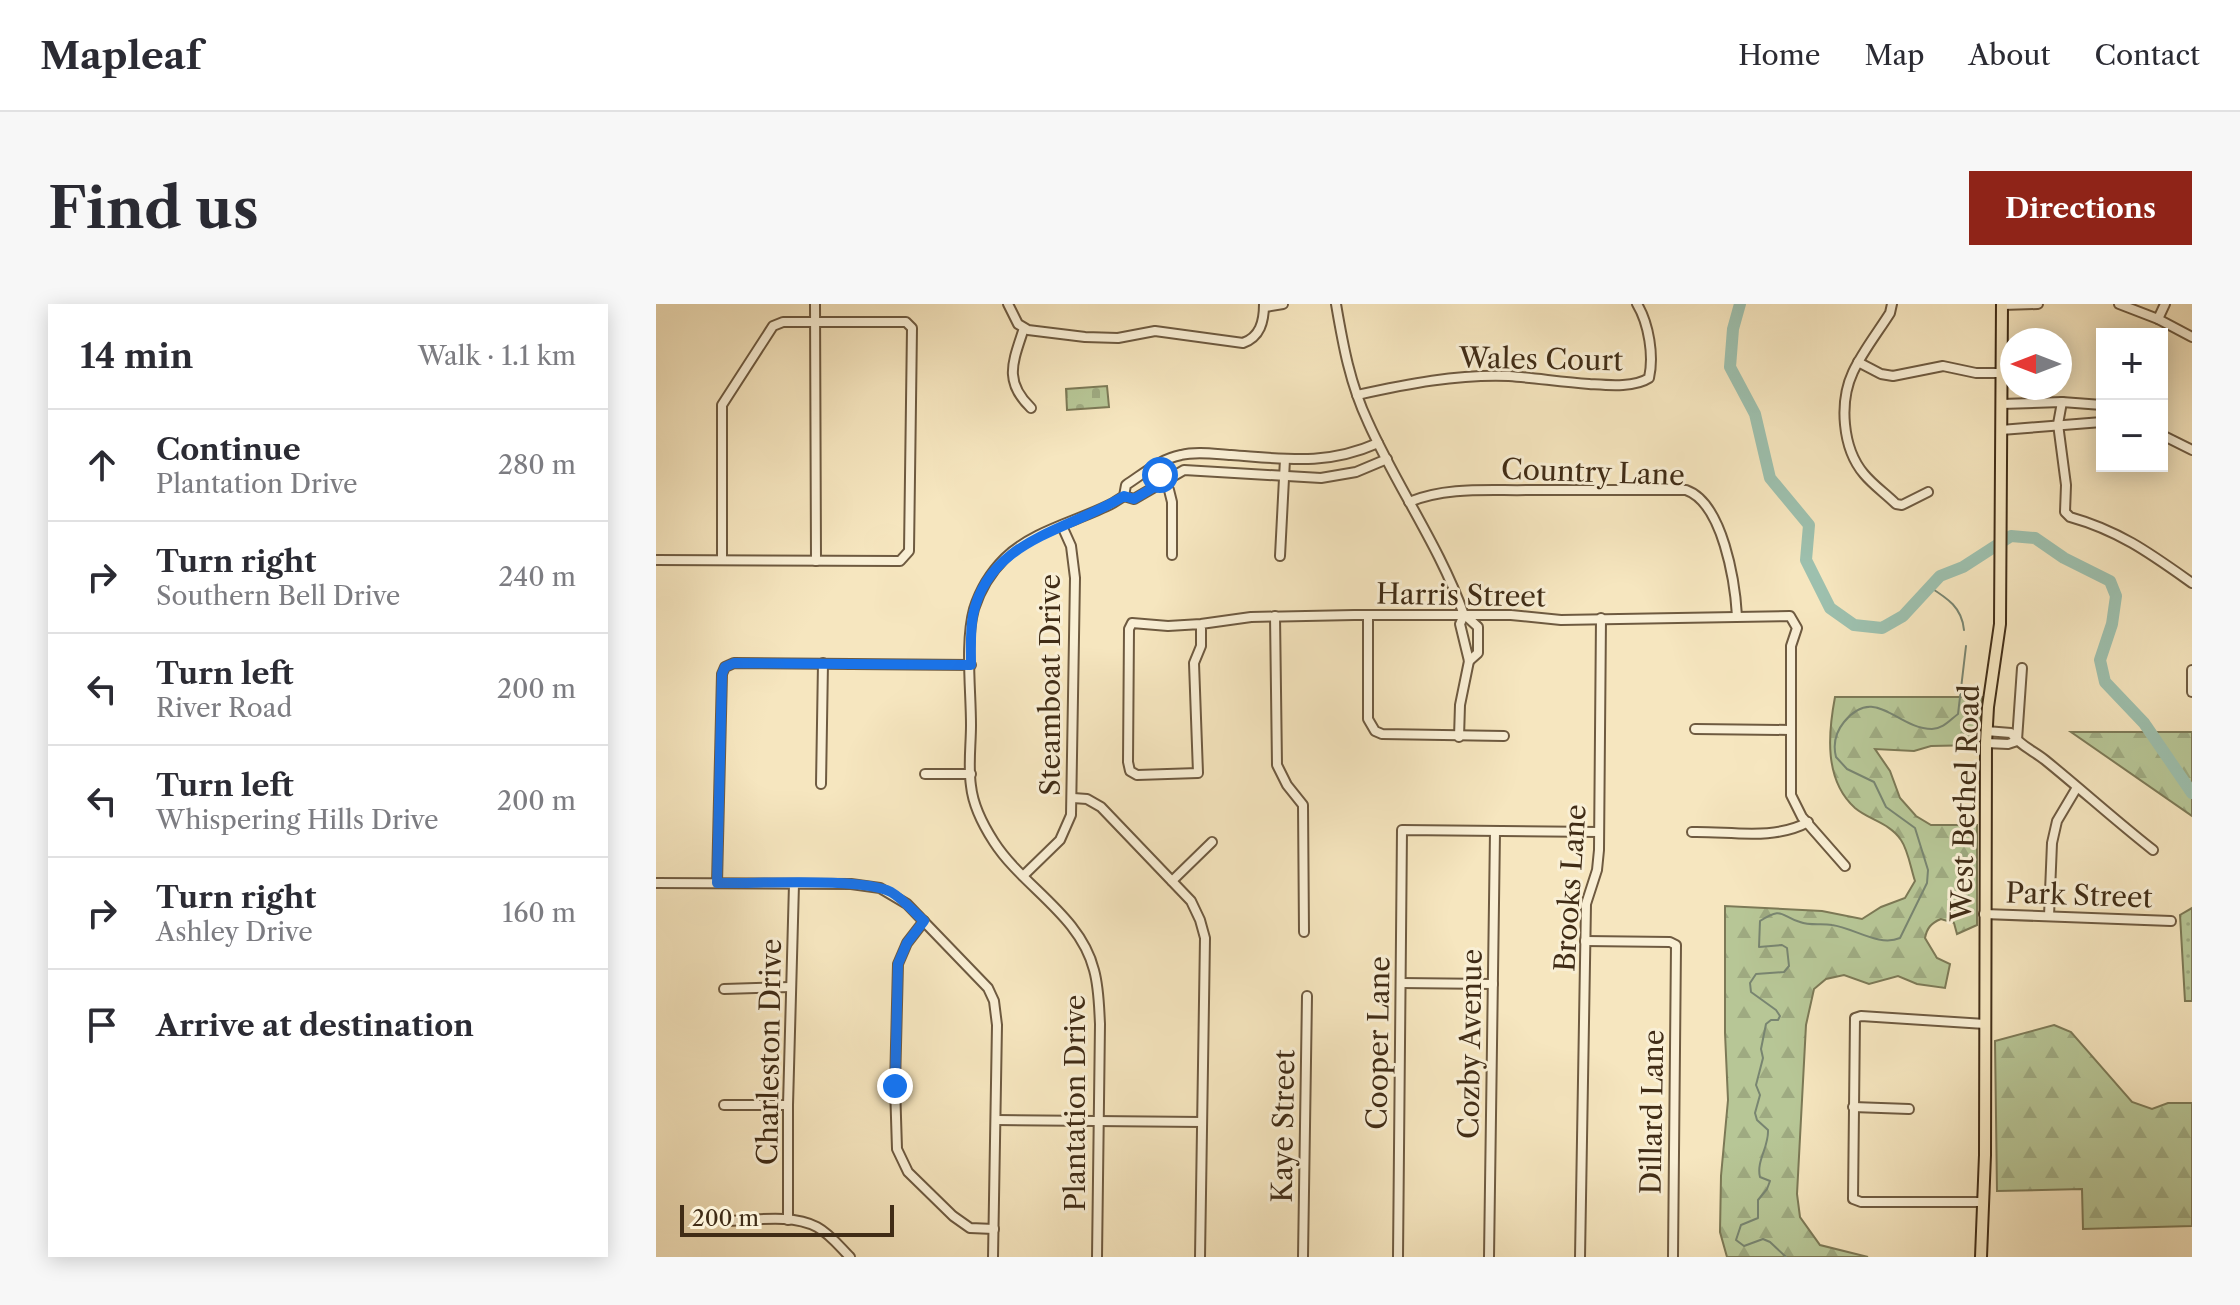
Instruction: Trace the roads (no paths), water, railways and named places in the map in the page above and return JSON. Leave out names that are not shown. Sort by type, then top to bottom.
[{"type":"main road","name":"West Bethel Road","points":[[2002,305],[2002,328]]},
{"type":"main road","name":"West Bethel Road","points":[[1981,1257],[1986,737],[2000,624],[2001,400]]},
{"type":"street","points":[[815,304],[816,561]]},
{"type":"street","points":[[1008,304],[1021,326],[1012,380],[1018,395],[1031,408]]},
{"type":"street","points":[[1021,326],[1085,337],[1118,338],[1155,331],[1243,343],[1254,339],[1261,328],[1265,306],[1283,304]]},
{"type":"street","points":[[1336,304],[1349,374],[1378,443],[1451,582],[1464,615],[1478,627],[1478,653],[1469,661]]},
{"type":"street","name":"Wales Court","points":[[1357,395],[1414,382],[1453,378],[1509,376],[1597,385],[1641,383],[1649,378],[1651,370],[1648,334],[1637,304]]},
{"type":"street","points":[[1892,304],[1890,313],[1852,374],[1845,399],[1846,433],[1852,456],[1864,474],[1896,504],[1902,505],[1928,492]]},
{"type":"street","points":[[2002,305],[2038,304]]},
{"type":"street","points":[[2119,304],[2192,337]]},
{"type":"street","points":[[2158,319],[2165,304]]},
{"type":"street","points":[[656,560],[900,561],[907,557],[912,328],[906,322],[783,322],[773,326],[722,405],[722,560]]},
{"type":"street","points":[[1858,362],[1881,374],[1893,376],[1943,366],[1976,373],[2000,373]]},
{"type":"street","points":[[2062,402],[2058,424],[2066,485],[2065,512],[2070,517],[2121,535],[2192,583]]},
{"type":"street","points":[[2001,404],[2096,405]]},
{"type":"street","points":[[2001,430],[2096,422]]},
{"type":"street","points":[[2168,438],[2192,450]]},
{"type":"street","name":"Plantation Drive","points":[[1124,496],[1126,485],[1154,466],[1184,454],[1323,460],[1341,457],[1378,443]]},
{"type":"street","points":[[1280,556],[1285,459]]},
{"type":"street","name":"Plantation Drive","points":[[1097,1257],[1099,1010],[1094,968],[1080,938],[1001,852],[983,824],[971,786],[974,611],[987,580],[1007,556],[1023,544],[1124,496],[1134,499],[1184,470],[1337,476],[1387,459]]},
{"type":"street","points":[[1154,466],[1172,502],[1172,555]]},
{"type":"street","name":"Country Lane","points":[[1409,502],[1453,491],[1686,490],[1702,500],[1726,547],[1732,565],[1737,616]]},
{"type":"street","name":"Steamboat Drive","points":[[1023,876],[1060,840],[1069,822],[1073,798],[1075,578],[1071,546],[1062,526]]},
{"type":"street","points":[[1368,615],[1368,719],[1371,726],[1382,734],[1504,736]]},
{"type":"street","name":"Harris Street","points":[[1201,624],[1201,646],[1194,663],[1198,773],[1137,775],[1130,771],[1128,762],[1129,629],[1132,623],[1201,624],[1251,617],[1368,615],[1511,615],[1561,620],[1790,616],[1797,628],[1791,646],[1790,730]]},
{"type":"street","points":[[1459,737],[1460,705],[1469,661],[1460,624],[1464,615]]},
{"type":"street","points":[[1275,616],[1277,765],[1287,785],[1303,805],[1304,932]]},
{"type":"street","name":"Brooks Lane","points":[[1580,1257],[1586,904],[1597,870],[1599,832],[1601,618]]},
{"type":"street","points":[[717,883],[722,674],[725,667],[734,663],[971,665]]},
{"type":"street","points":[[821,784],[823,663]]},
{"type":"street","points":[[2017,741],[2022,668]]},
{"type":"street","points":[[2192,670],[2192,692]]},
{"type":"street","points":[[1695,729],[1790,730],[1791,795],[1808,822],[1845,866]]},
{"type":"street","points":[[1986,737],[2011,733],[2153,850]]},
{"type":"street","points":[[925,774],[971,774]]},
{"type":"street","points":[[2049,916],[2052,843],[2057,821],[2076,789]]},
{"type":"street","points":[[1073,798],[1087,799],[1101,807],[1191,901],[1205,938],[1200,1257]]},
{"type":"street","points":[[1692,832],[1775,833],[1808,822]]},
{"type":"street","name":"Cooper Lane","points":[[1398,1257],[1402,830],[1495,832]]},
{"type":"street","points":[[1495,832],[1599,832]]},
{"type":"street","name":"Cozby Avenue","points":[[1489,1257],[1495,832]]},
{"type":"street","points":[[1172,881],[1212,842]]},
{"type":"street","points":[[656,883],[851,884],[880,888],[907,904],[988,988],[994,1001],[997,1025],[993,1257]]},
{"type":"street","name":"Charleston Drive","points":[[788,1220],[794,884]]},
{"type":"street","name":"Park Street","points":[[1984,914],[2171,921]]},
{"type":"street","points":[[924,921],[907,943],[898,964],[894,1097],[897,1149],[908,1172],[953,1216],[970,1228],[994,1229]]},
{"type":"street","name":"Dillard Lane","points":[[1585,941],[1670,942],[1676,945],[1673,1257]]},
{"type":"street","points":[[1401,983],[1493,984]]},
{"type":"street","points":[[724,989],[791,987]]},
{"type":"street","name":"Kaye Street","points":[[1303,1257],[1307,996]]},
{"type":"street","points":[[1983,1202],[1861,1202],[1853,1199],[1853,1107],[1855,1018],[1985,1024]]},
{"type":"street","points":[[724,1105],[788,1105]]},
{"type":"street","points":[[1853,1107],[1909,1109]]},
{"type":"street","points":[[996,1120],[1202,1122]]},
{"type":"street","points":[[723,1221],[788,1220],[817,1227],[850,1257]]},
{"type":"waterway","points":[[1740,304],[1733,329],[1730,367],[1755,414],[1770,478],[1809,525],[1806,560],[1830,608],[1854,625],[1882,628],[1903,616],[1940,576],[1963,567],[2011,536],[2035,538],[2064,558],[2110,581],[2116,596],[2112,624],[2100,660],[2105,682],[2144,723],[2192,793]]},
{"type":"waterway","points":[[1928,586],[1957,609],[1964,630]]},
{"type":"waterway","points":[[1786,1257],[1763,1239],[1744,1246],[1736,1240],[1741,1225],[1758,1218],[1758,1200],[1770,1181],[1760,1177],[1759,1171],[1768,1130],[1757,1120],[1755,1113],[1760,1095],[1756,1085],[1763,1058],[1761,1049],[1766,1024],[1778,1020],[1780,1016],[1751,992],[1750,983],[1756,974],[1784,972],[1789,966],[1787,948],[1782,945],[1759,947],[1760,921],[1777,913],[1804,923],[1828,924],[1875,939],[1900,938],[1927,883],[1928,870],[1915,828],[1886,807],[1874,782],[1847,769],[1836,757],[1836,739],[1844,722],[1855,711],[1866,707],[1886,711],[1919,727],[1936,729],[1946,724],[1958,714],[1966,646]]}]
